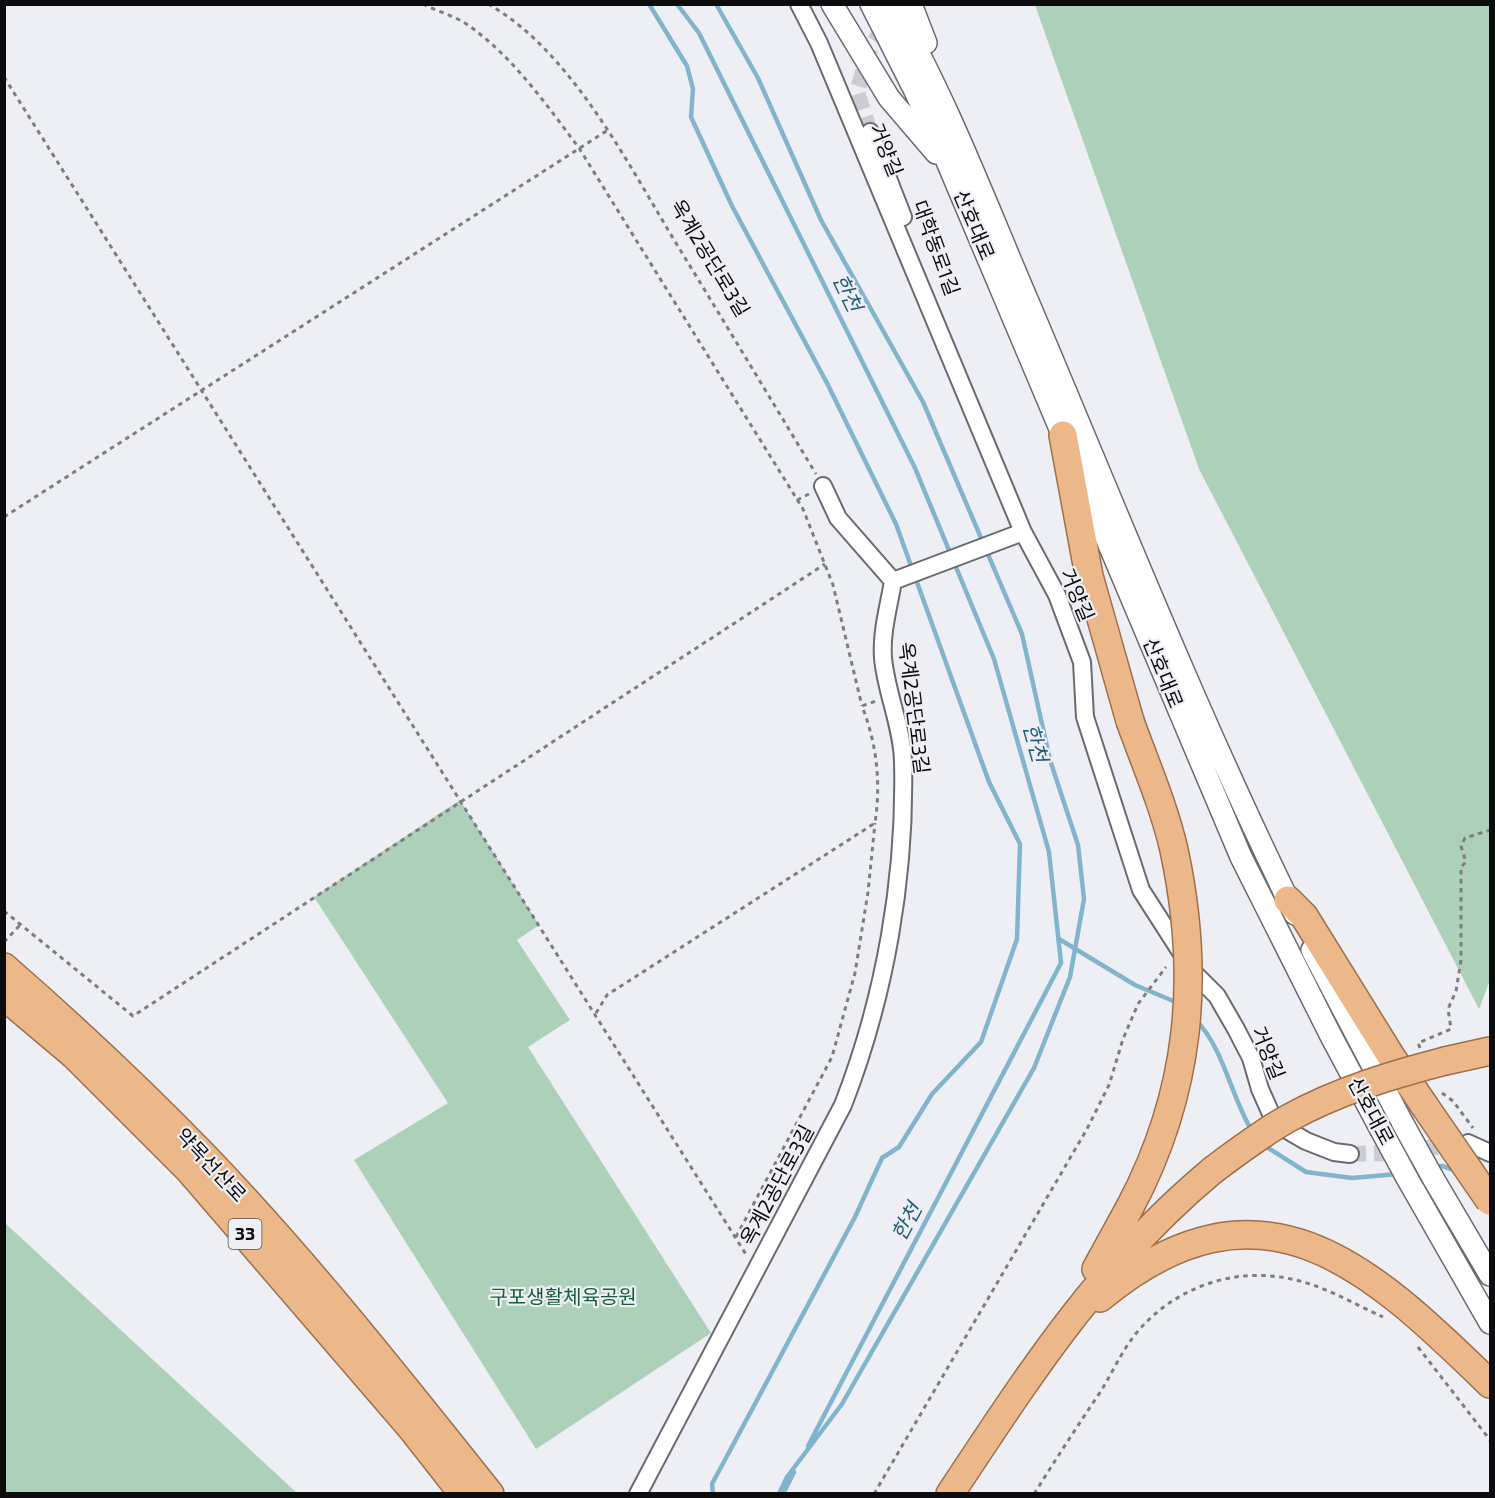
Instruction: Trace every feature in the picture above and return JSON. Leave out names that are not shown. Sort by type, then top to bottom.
[{"type":"highway","points":[[950,1494],[1068,1319],[1130,1207],[1155,1156],[1171,1111],[1186,1043],[1190,999],[1187,940],[1173,849],[1131,721],[1089,576],[1063,435]]},
{"type":"highway","points":[[1288,900],[1304,916],[1392,1058],[1436,1077],[1491,1201]]},
{"type":"highway","name":"약목선산로","points":[[4,967],[90,1042],[206,1158],[305,1267],[490,1494]]},
{"type":"highway","name":"약목선산로","points":[[4,996],[74,1054],[189,1170],[412,1429],[463,1494]]},
{"type":"highway","points":[[4,1006],[127,1108]]},
{"type":"highway","points":[[1436,1077],[1491,1051]]},
{"type":"highway","points":[[1068,1319],[1137,1239],[1174,1202],[1215,1175],[1290,1118],[1386,1076],[1436,1077],[1491,1063]]},
{"type":"highway","points":[[966,1494],[1068,1339],[1100,1298],[1215,1175]]},
{"type":"highway","points":[[1100,1298],[1150,1261],[1186,1245],[1238,1234],[1279,1238],[1316,1248],[1375,1281],[1434,1330],[1491,1384]]},
{"type":"highway","points":[[397,1378],[501,1494]]},
{"type":"street","name":"거양길","points":[[799,4],[819,43],[880,191],[948,346],[1016,534],[1057,595],[1082,662],[1085,717],[1141,890],[1195,974],[1217,996],[1251,1058],[1260,1089],[1275,1123],[1306,1141],[1334,1152],[1350,1154]]},
{"type":"street","points":[[832,4],[889,98],[950,170]]},
{"type":"street","name":"산호대로","points":[[871,4],[914,88],[950,170],[1242,857],[1326,1026],[1380,1128],[1491,1323]]},
{"type":"street","name":"산호대로","points":[[892,4],[949,118],[1187,675],[1288,900],[1402,1122],[1491,1275]]},
{"type":"street","points":[[911,4],[928,48],[949,118]]},
{"type":"street","name":"대학동로1길","points":[[870,132],[948,346]]},
{"type":"street","points":[[823,486],[837,518],[898,579],[1016,534]]},
{"type":"street","name":"옥계2공단로3길","points":[[638,1494],[843,1105],[865,1047],[887,951],[901,848],[903,759],[883,659],[883,637],[898,579]]},
{"type":"street","points":[[1474,1139],[1491,1153]]},
{"type":"path","points":[[423,4],[462,21],[477,32],[526,82],[579,148],[803,509],[833,585],[862,706],[875,747],[878,771],[868,892],[855,973],[832,1057],[736,1238]]},
{"type":"path","name":"옥계2공단로3길","points":[[488,4],[506,14],[554,58],[608,130],[823,486]]},
{"type":"path","points":[[4,77],[756,1270]]},
{"type":"path","points":[[4,517],[202,393],[608,130]]},
{"type":"path","points":[[4,911],[133,1016],[460,800],[825,564]]},
{"type":"path","points":[[862,706],[891,695]]},
{"type":"path","points":[[596,1013],[607,995],[875,823]]},
{"type":"path","points":[[1474,1139],[1418,1043],[1451,1029],[1448,1009],[1456,991],[1461,960],[1461,867],[1466,862],[1461,846],[1465,837],[1491,830]]},
{"type":"path","points":[[4,942],[21,924]]},
{"type":"path","points":[[874,1494],[1087,1129],[1108,1085],[1138,1004],[1165,970]]},
{"type":"path","points":[[1034,1494],[1133,1338],[1158,1309],[1213,1280],[1247,1275],[1290,1278],[1314,1285],[1384,1318]]},
{"type":"path","points":[[1414,1342],[1491,1440]]},
{"type":"green space","points":[[1035,5],[1490,5],[1490,980],[1479,1009],[1199,469]]},
{"type":"green space","name":"구포생활체육공원","points":[[460,800],[539,925],[517,940],[570,1020],[528,1047],[711,1333],[536,1449],[354,1160],[448,1103],[314,897]]},
{"type":"green space","points":[[5,1223],[297,1493],[5,1493]]},
{"type":"waterway","points":[[649,4],[687,66],[693,89],[691,117],[732,206],[827,383],[896,524],[989,782],[1020,844],[1017,939],[981,1042],[932,1094],[899,1147],[882,1158],[855,1217],[712,1484],[713,1494]]},
{"type":"waterway","name":"한천","points":[[677,4],[699,33],[915,468],[994,659],[1049,852],[1061,963],[808,1446]]},
{"type":"waterway","points":[[716,4],[758,78],[821,220],[923,402],[1022,634],[1050,760],[1078,845],[1084,899],[1070,977],[1034,1068],[842,1404],[787,1477],[779,1494]]},
{"type":"waterway","points":[[1059,939],[1135,985],[1178,1003]]},
{"type":"waterway","points":[[1195,1019],[1213,1045],[1252,1131]]},
{"type":"waterway","points":[[1262,1144],[1306,1172],[1352,1178],[1398,1174]]},
{"type":"waterway","points":[[1433,1168],[1442,1166],[1457,1171]]},
{"type":"waterway","name":"한천","points":[[783,1494],[794,1472]]},
{"type":"tunnel","points":[[870,132],[857,92],[870,49],[889,19]]},
{"type":"tunnel","points":[[1350,1154],[1389,1153],[1458,1144]]}]
